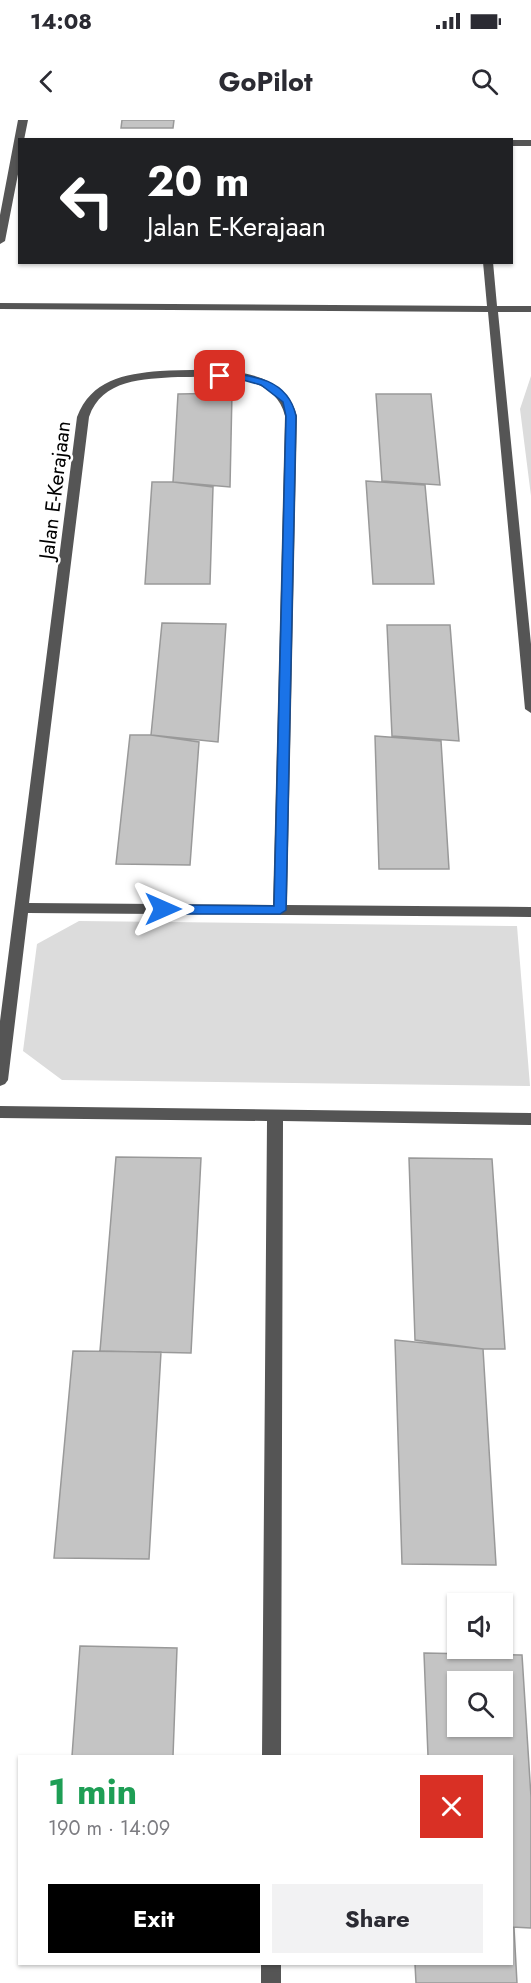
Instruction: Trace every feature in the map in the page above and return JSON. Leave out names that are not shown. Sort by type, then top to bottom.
[{"type":"street","points":[[20,138],[23,120]]},
{"type":"street","points":[[513,143],[531,143]]},
{"type":"street","points":[[0,241],[18,146]]},
{"type":"street","points":[[0,166],[14,167]]},
{"type":"street","points":[[488,264],[531,709]]},
{"type":"street","points":[[0,306],[531,309]]},
{"type":"street","name":"Jalan E-Kerajaan","points":[[0,1080],[83,417],[90,401],[110,387],[129,379],[197,375],[243,377],[264,383],[288,401],[291,416],[280,910]]},
{"type":"street","points":[[23,908],[531,912]]},
{"type":"street","points":[[0,1112],[531,1119]]},
{"type":"street","points":[[272,1755],[275,1116]]},
{"type":"street","points":[[271,1965],[271,1983]]},
{"type":"shaded area","points":[[531,376],[531,496],[520,409]]},
{"type":"shaded area","points":[[79,921],[517,926],[530,1086],[62,1080],[23,1051],[37,944]]},
{"type":"building","points":[[122,120],[174,120],[173,128],[121,128]]},
{"type":"building","points":[[232,393],[230,487],[173,482],[178,394]]},
{"type":"building","points":[[376,394],[431,394],[440,485],[382,481]]},
{"type":"building","points":[[366,481],[425,485],[434,584],[373,584]]},
{"type":"building","points":[[152,482],[213,487],[210,584],[145,584]]},
{"type":"building","points":[[162,623],[226,624],[218,742],[151,735]]},
{"type":"building","points":[[387,625],[450,625],[459,741],[392,736]]},
{"type":"building","points":[[130,735],[151,735],[199,742],[190,865],[116,864]]},
{"type":"building","points":[[375,736],[441,741],[449,869],[379,869]]},
{"type":"building","points":[[116,1157],[201,1158],[191,1353],[100,1351]]},
{"type":"building","points":[[409,1158],[492,1159],[505,1349],[483,1349],[415,1340]]},
{"type":"building","points":[[395,1340],[483,1349],[496,1565],[402,1564]]},
{"type":"building","points":[[73,1351],[161,1352],[149,1559],[54,1558]]},
{"type":"building","points":[[80,1646],[177,1648],[173,1755],[72,1755]]},
{"type":"building","points":[[424,1653],[447,1653],[447,1659],[513,1659],[513,1655],[522,1655],[531,1797],[531,1928],[513,1927],[513,1755],[428,1755]]},
{"type":"building","points":[[514,1928],[517,1983],[416,1983],[415,1965],[513,1965]]},
{"type":"route","points":[[163,909],[280,910],[291,416],[288,401],[275,389],[243,377],[220,376]]}]
